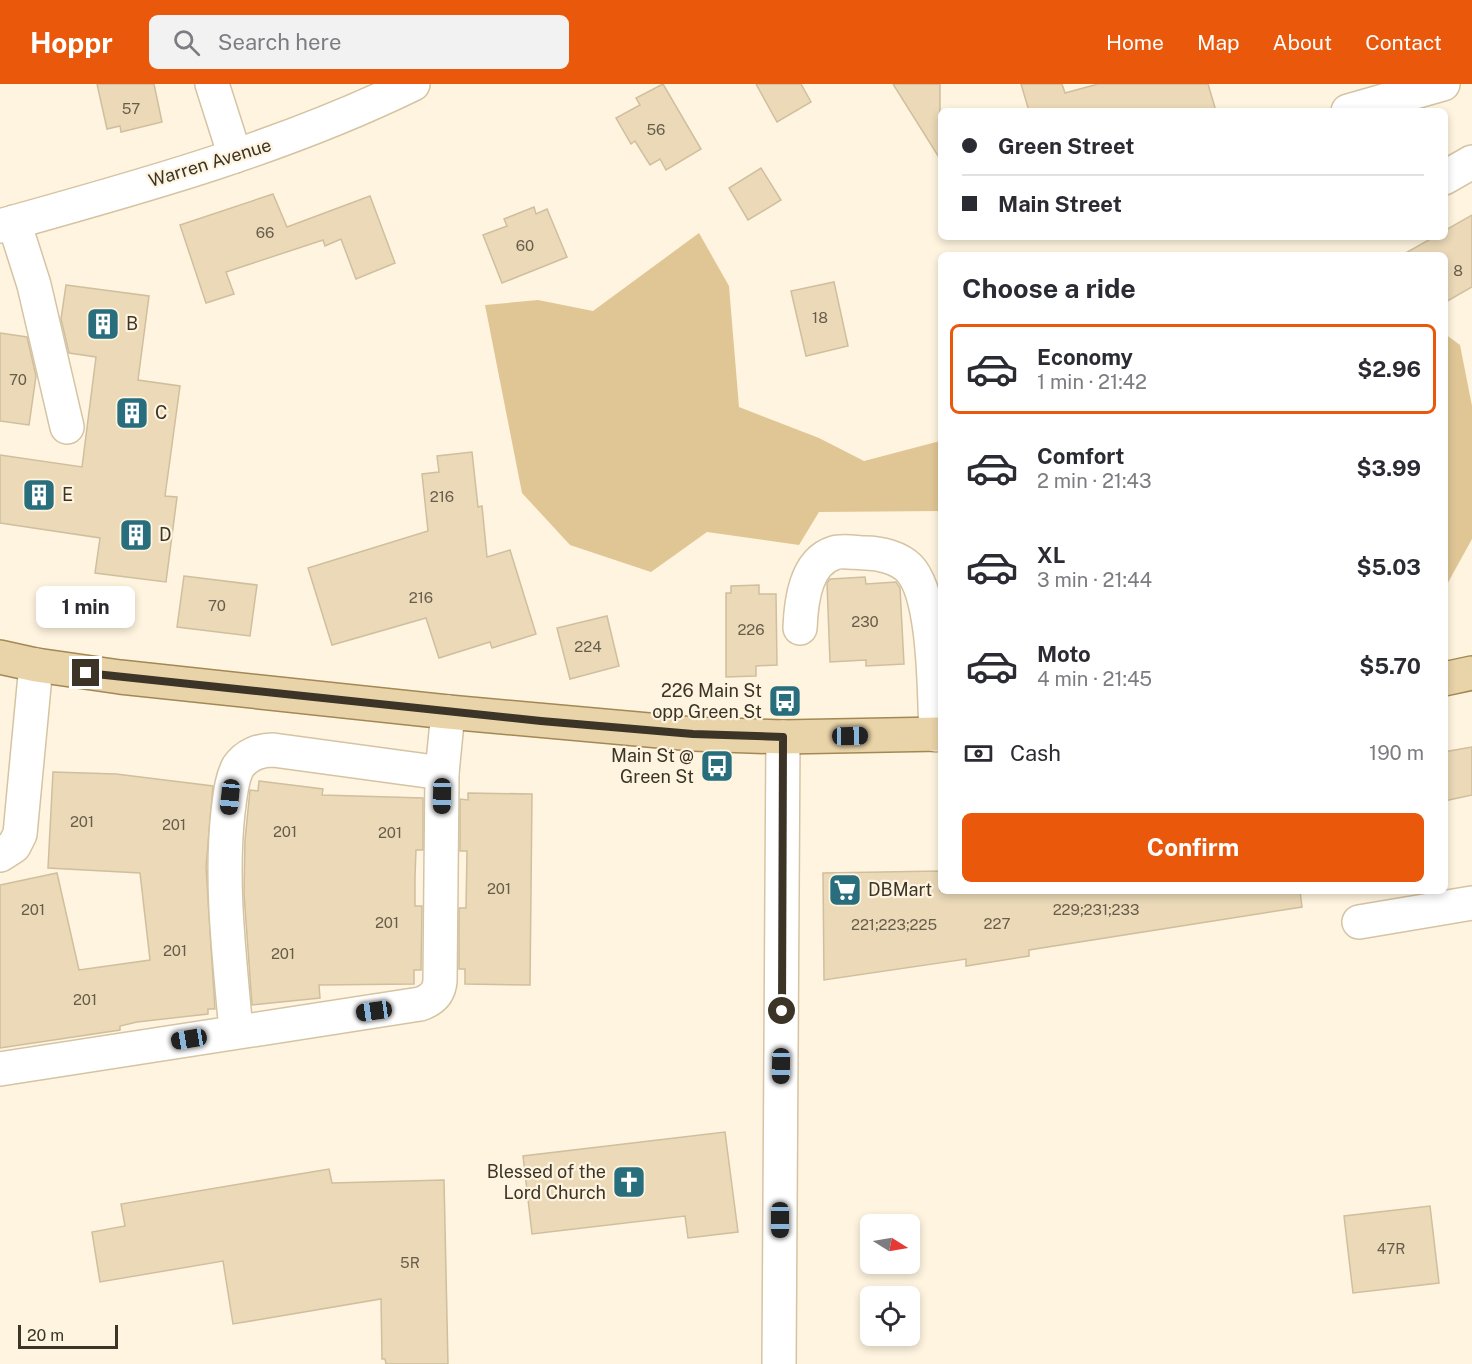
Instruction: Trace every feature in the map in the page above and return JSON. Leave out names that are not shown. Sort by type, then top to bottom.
[{"type":"main road","points":[[0,657],[36,665],[448,712],[693,734],[783,737],[938,734]]},
{"type":"main road","points":[[1448,678],[1472,674]]},
{"type":"street","points":[[212,84],[235,156]]},
{"type":"street","name":"Warren Avenue","points":[[7,224],[235,156],[324,125],[413,84]]},
{"type":"street","points":[[1359,108],[1443,84]]},
{"type":"street","points":[[1448,176],[1472,162]]},
{"type":"street","points":[[7,224],[34,285],[67,427]]},
{"type":"street","points":[[800,628],[802,602],[810,576],[820,560],[835,552],[890,557],[909,568],[927,609],[938,734]]},
{"type":"street","points":[[0,855],[14,846],[20,834],[36,665]]},
{"type":"street","points":[[0,1069],[420,1004],[434,996],[440,981],[442,773],[448,712]]},
{"type":"street","points":[[779,1364],[783,737]]},
{"type":"street","points":[[236,1032],[225,902],[225,863],[230,797],[235,775],[243,761],[257,752],[273,750],[442,773]]},
{"type":"street","points":[[1359,922],[1472,903]]},
{"type":"shaded area","points":[[699,233],[729,286],[739,407],[819,438],[864,461],[938,442],[938,511],[819,512],[799,545],[707,532],[651,572],[570,545],[522,493],[485,305],[538,300],[593,311]]},
{"type":"shaded area","points":[[1448,336],[1460,345],[1472,406],[1472,539],[1448,583]]},
{"type":"building","points":[[97,84],[154,84],[162,122],[121,132],[120,126],[107,129]]},
{"type":"building","points":[[663,84],[701,149],[666,170],[660,159],[650,165],[635,141],[631,144],[616,118],[640,105],[636,98]]},
{"type":"building","points":[[756,84],[801,84],[811,102],[777,122]]},
{"type":"building","points":[[893,84],[940,84],[938,156]]},
{"type":"building","points":[[1021,84],[1062,84],[1065,93],[1098,84],[1208,84],[1215,108],[1028,108]]},
{"type":"building","points":[[761,168],[781,200],[748,220],[729,188]]},
{"type":"building","points":[[273,194],[287,227],[370,196],[395,263],[356,279],[341,239],[325,246],[323,240],[226,272],[234,294],[206,303],[180,225]]},
{"type":"building","points":[[534,207],[536,214],[547,209],[567,257],[502,283],[483,235],[507,226],[504,219]]},
{"type":"building","points":[[1472,215],[1472,287],[1448,301],[1448,252],[1407,252],[1429,240],[1448,240],[1448,229]]},
{"type":"building","points":[[834,282],[848,346],[806,356],[791,291]]},
{"type":"building","points":[[66,285],[149,296],[138,380],[180,386],[165,496],[177,497],[166,582],[95,573],[100,538],[0,523],[0,455],[82,467],[96,357],[69,353],[61,319]]},
{"type":"building","points":[[0,333],[27,337],[36,376],[29,425],[0,421]]},
{"type":"building","points":[[472,452],[478,507],[482,506],[487,557],[510,550],[536,634],[492,648],[490,642],[439,658],[426,618],[332,645],[308,568],[428,531],[422,474],[439,472],[437,456]]},
{"type":"building","points":[[184,576],[257,585],[250,636],[177,627]]},
{"type":"building","points":[[865,577],[866,584],[896,582],[900,588],[904,664],[866,666],[866,660],[830,662],[827,583],[830,579]]},
{"type":"building","points":[[759,585],[759,594],[776,594],[777,665],[756,666],[756,676],[726,677],[726,593],[731,593],[731,586]]},
{"type":"building","points":[[607,616],[619,666],[570,679],[557,628]]},
{"type":"building","points":[[1472,747],[1472,795],[1448,800],[1448,751]]},
{"type":"building","points":[[53,772],[116,774],[213,786],[206,867],[215,1009],[208,1009],[208,1014],[137,1022],[120,1026],[120,1030],[0,1048],[0,885],[57,873],[79,970],[150,960],[140,873],[48,868]]},
{"type":"building","points":[[259,781],[323,789],[322,795],[423,798],[423,850],[416,850],[415,876],[415,906],[422,906],[421,970],[414,970],[414,984],[319,985],[320,998],[252,1005],[244,894],[245,840],[250,790],[258,791]]},
{"type":"building","points":[[468,793],[532,794],[530,985],[465,984],[465,969],[459,969],[459,908],[466,908],[467,851],[460,851],[460,799],[468,800]]},
{"type":"building","points":[[938,871],[938,894],[1300,894],[1302,907],[1029,950],[1029,956],[966,966],[966,959],[824,980],[823,873]]},
{"type":"building","name":"Blessed of the Lord Church","points":[[725,1132],[738,1232],[688,1238],[685,1216],[532,1234],[523,1156]]},
{"type":"building","points":[[329,1169],[332,1183],[444,1180],[448,1364],[386,1364],[385,1359],[382,1359],[381,1299],[233,1324],[223,1261],[100,1282],[92,1232],[125,1226],[121,1204]]},
{"type":"building","points":[[1430,1206],[1439,1283],[1353,1293],[1344,1216]]},
{"type":"place","name":"B","points":[[103,324]]},
{"type":"place","name":"C","points":[[132,413]]},
{"type":"place","name":"E","points":[[39,495]]},
{"type":"place","name":"D","points":[[136,535]]},
{"type":"place","name":"226 Main St opp Green St","points":[[785,701]]},
{"type":"place","name":"Main St @ Green St","points":[[717,766]]},
{"type":"place","name":"DBMart","points":[[845,890]]},
{"type":"place","name":"Blessed of the Lord Church","points":[[629,1182]]},
{"type":"route","points":[[86,673],[541,721],[693,734],[783,737],[782,1011]]}]
